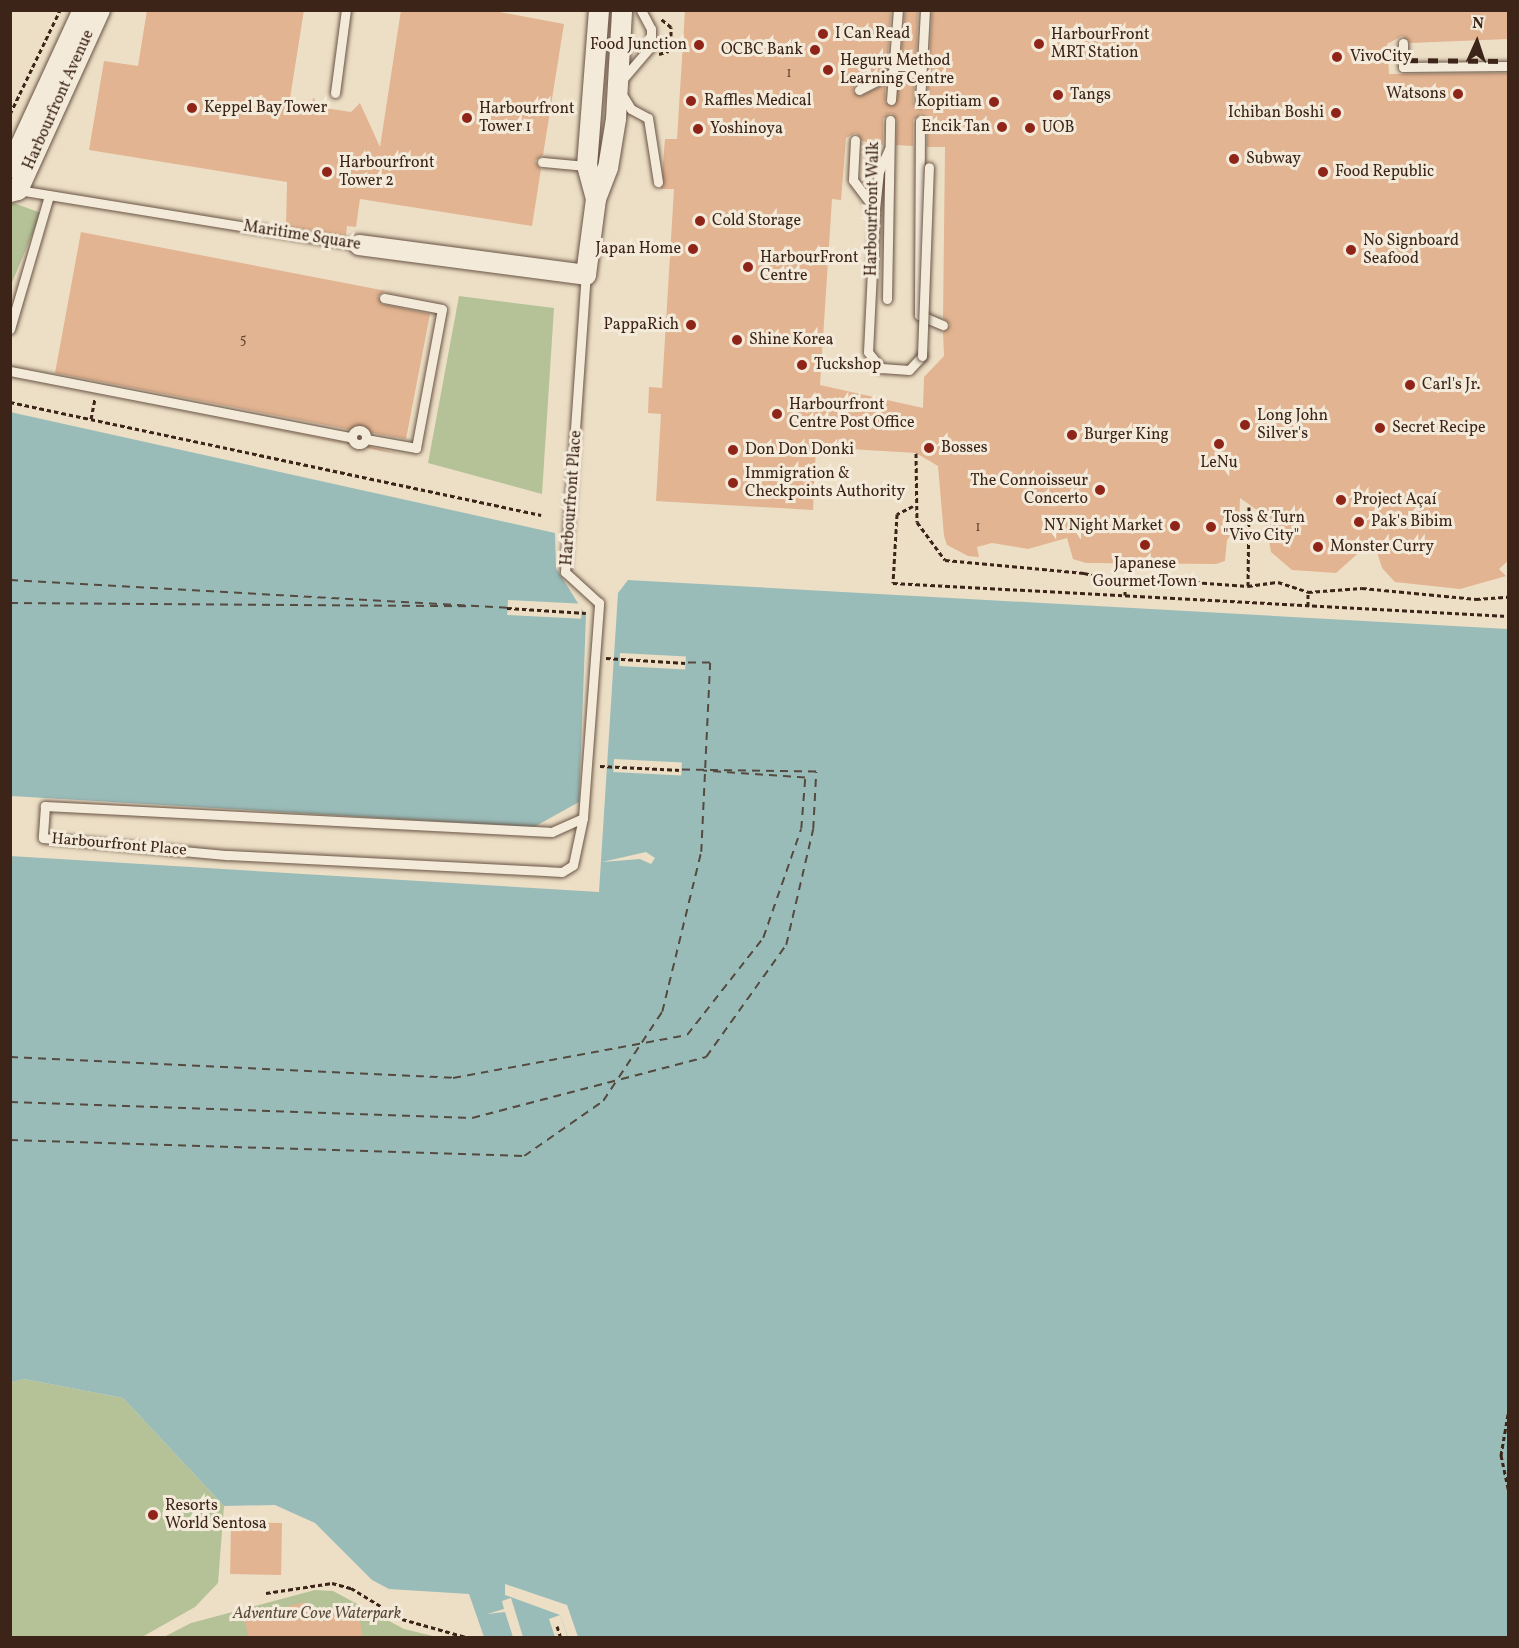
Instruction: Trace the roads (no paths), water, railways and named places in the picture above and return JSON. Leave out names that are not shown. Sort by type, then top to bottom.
[{"type":"street","name":"Harbourfront Avenue","points":[[14,191],[76,43],[83,10]]},
{"type":"street","name":"Harbourfront Avenue","points":[[10,168],[76,43],[100,10]]},
{"type":"street","name":"Harbourfront Place","points":[[596,200],[586,166],[599,10]]},
{"type":"street","name":"Harbourfront Place","points":[[586,275],[596,200],[608,168],[620,85],[622,10]]},
{"type":"street","name":"Maritime Square","points":[[359,245],[586,275]]},
{"type":"lane","points":[[335,93],[346,10]]},
{"type":"lane","points":[[642,10],[651,28],[651,46],[620,85],[653,130],[658,182]]},
{"type":"lane","points":[[891,100],[898,10]]},
{"type":"lane","points":[[920,102],[925,10]]},
{"type":"lane","points":[[1403,43],[1403,67],[1509,66]]},
{"type":"lane","points":[[859,90],[893,69],[921,66]]},
{"type":"lane","name":"Harbourfront Walk","points":[[887,299],[890,120]]},
{"type":"lane","points":[[920,121],[917,287],[919,315],[943,325]]},
{"type":"lane","points":[[889,148],[879,171],[875,209],[868,352],[881,368],[909,370],[922,356],[929,167],[920,135]]},
{"type":"lane","points":[[855,140],[853,180],[875,209]]},
{"type":"lane","points":[[542,162],[608,168]]},
{"type":"lane","name":"Maritime Square","points":[[14,191],[359,245]]},
{"type":"lane","points":[[10,329],[49,196]]},
{"type":"lane","name":"Harbourfront Place","points":[[583,818],[552,832],[45,806],[43,837],[228,855],[562,872],[573,865],[583,818],[599,603],[566,572],[586,275]]},
{"type":"lane","points":[[10,371],[351,437],[358,444],[366,439],[416,448],[442,309],[384,298]]},
{"type":"water","points":[[10,412],[555,533],[556,568],[586,616],[579,802],[534,827],[11,796]]},
{"type":"water","points":[[628,580],[1508,629],[1508,1637],[568,1638],[560,1615],[549,1619],[555,1637],[484,1637],[469,1594],[389,1589],[372,1580],[315,1523],[275,1505],[224,1506],[123,1398],[24,1379],[11,1382],[10,856],[599,892],[618,593]]},
{"type":"railway","points":[[1388,60],[1508,61]]},
{"type":"place","name":"I Can Read","points":[[823,34]]},
{"type":"place","name":"HarbourFront MRT Station","points":[[1039,44]]},
{"type":"place","name":"Food Junction","points":[[699,45]]},
{"type":"place","name":"OCBC Bank","points":[[815,50]]},
{"type":"place","name":"VivoCity","points":[[1337,57]]},
{"type":"place","name":"Heguru Method Learning Centre","points":[[828,70]]},
{"type":"place","name":"Watsons","points":[[1458,94]]},
{"type":"place","name":"Tangs","points":[[1058,95]]},
{"type":"place","name":"Raffles Medical","points":[[691,101]]},
{"type":"place","name":"Kopitiam","points":[[994,102]]},
{"type":"place","name":"Keppel Bay Tower","points":[[192,108]]},
{"type":"place","name":"Ichiban Boshi","points":[[1336,113]]},
{"type":"place","name":"Harbourfront Tower 1","points":[[467,118]]},
{"type":"place","name":"Encik Tan","points":[[1002,127]]},
{"type":"place","name":"UOB","points":[[1030,128]]},
{"type":"place","name":"Yoshinoya","points":[[698,129]]},
{"type":"place","name":"Subway","points":[[1234,159]]},
{"type":"place","name":"Harbourfront Tower 2","points":[[327,172]]},
{"type":"place","name":"Food Republic","points":[[1323,172]]},
{"type":"place","name":"Cold Storage","points":[[700,221]]},
{"type":"place","name":"Japan Home","points":[[693,249]]},
{"type":"place","name":"No Signboard Seafood","points":[[1351,250]]},
{"type":"place","name":"HarbourFront Centre","points":[[748,267]]},
{"type":"place","name":"PappaRich","points":[[691,325]]},
{"type":"place","name":"Shine Korea","points":[[737,340]]},
{"type":"place","name":"Tuckshop","points":[[802,365]]},
{"type":"place","name":"Carl's Jr.","points":[[1410,385]]},
{"type":"place","name":"Harbourfront Centre Post Office","points":[[777,414]]},
{"type":"place","name":"Long John Silver's","points":[[1245,425]]},
{"type":"place","name":"Secret Recipe","points":[[1380,428]]},
{"type":"place","name":"Burger King","points":[[1072,435]]},
{"type":"place","name":"LeNu","points":[[1219,444]]},
{"type":"place","name":"Bosses","points":[[929,448]]},
{"type":"place","name":"Don Don Donki","points":[[733,450]]},
{"type":"place","name":"Immigration & Checkpoints Authority","points":[[733,483]]},
{"type":"place","name":"The Connoisseur Concerto","points":[[1100,490]]},
{"type":"place","name":"Project Açaí","points":[[1341,500]]},
{"type":"place","name":"Pak's Bibim","points":[[1359,522]]},
{"type":"place","name":"NY Night Market","points":[[1175,526]]},
{"type":"place","name":"Toss & Turn \"Vivo City\"","points":[[1211,527]]},
{"type":"place","name":"Japanese Gourmet Town","points":[[1145,545]]},
{"type":"place","name":"Monster Curry","points":[[1318,547]]},
{"type":"place","name":"Resorts World Sentosa","points":[[153,1515]]},
{"type":"park label","name":"Adventure Cove Waterpark","points":[[317,1614]]}]
